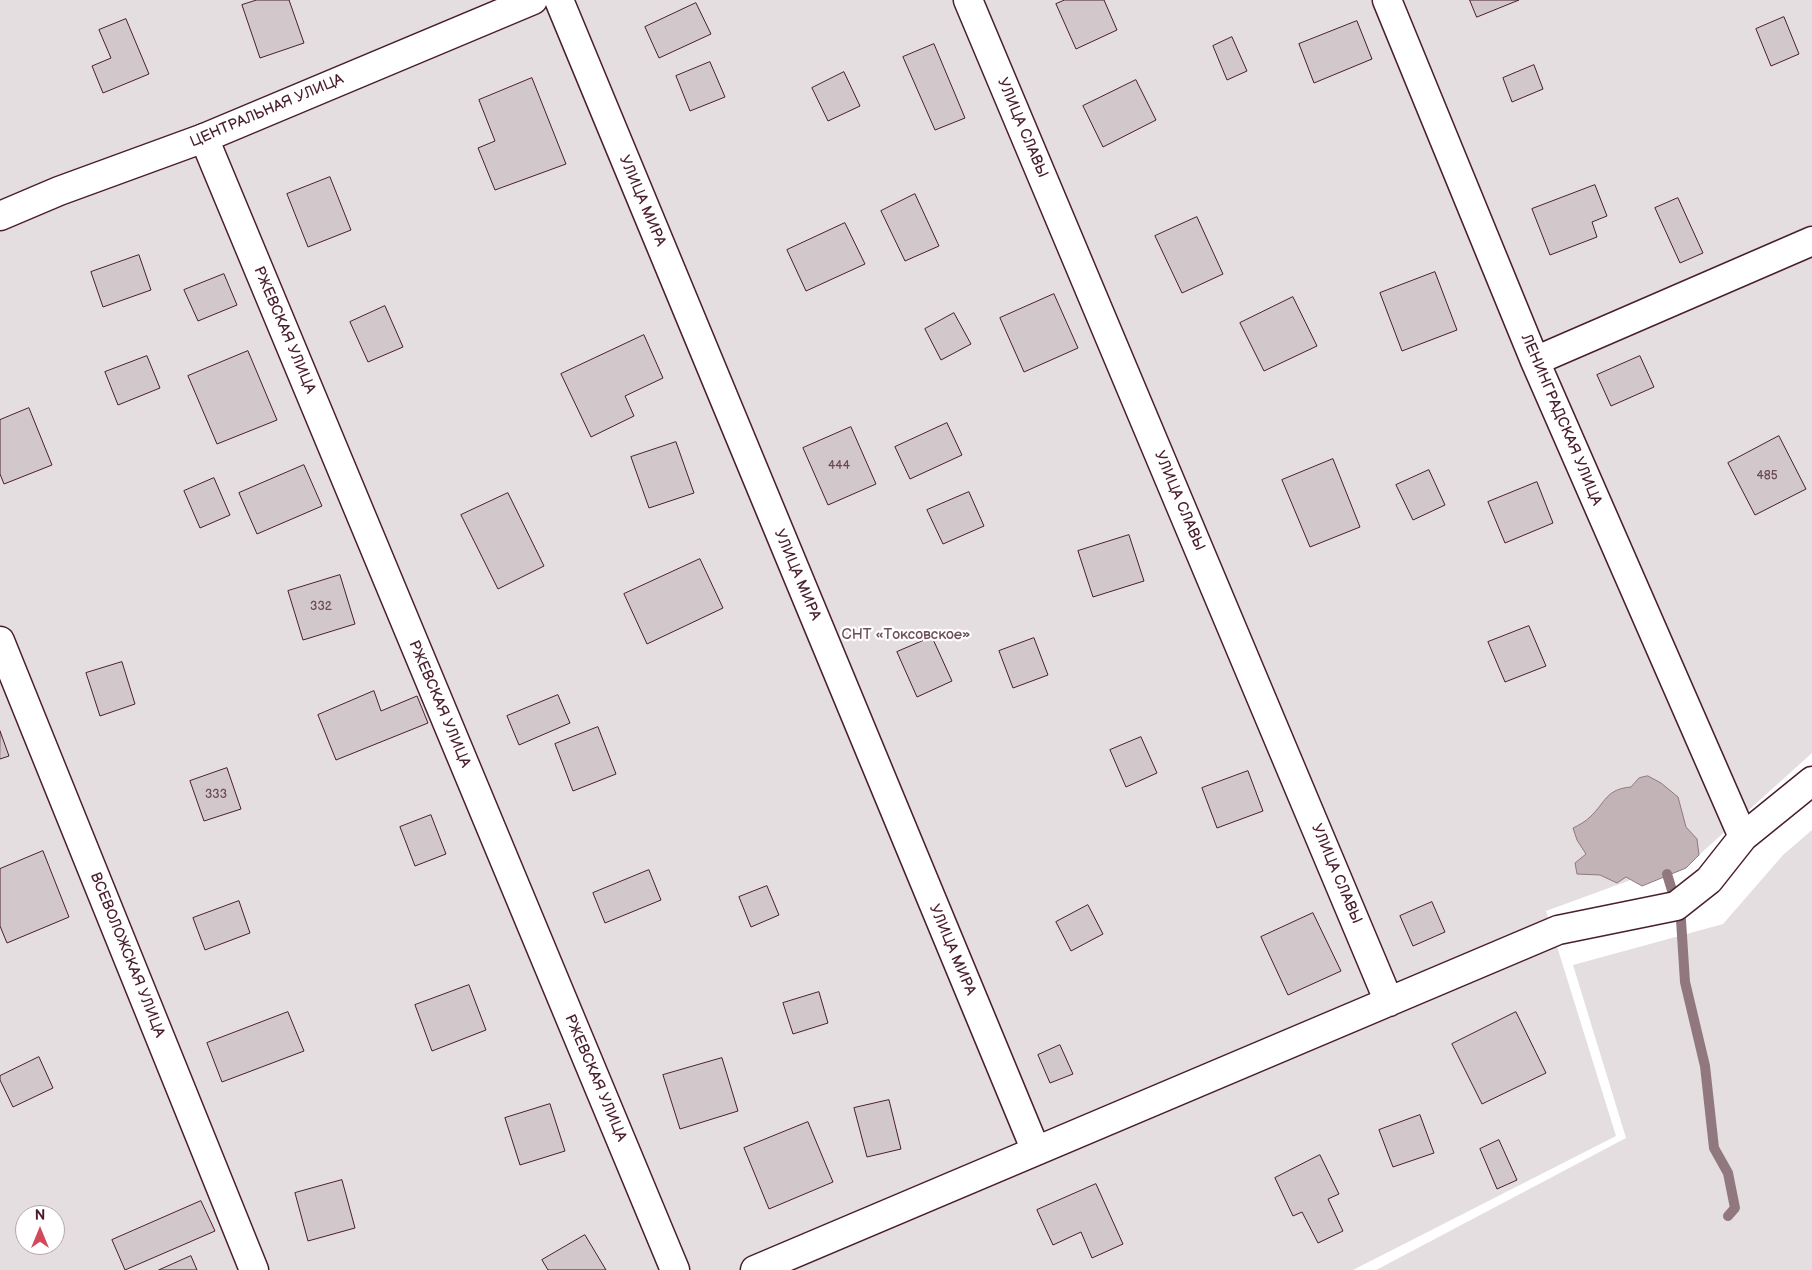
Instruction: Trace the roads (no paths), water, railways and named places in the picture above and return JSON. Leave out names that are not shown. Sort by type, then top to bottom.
[{"type":"street","name":"ЦЕНТРАЛЬНАЯ УЛИЦА","points":[[0,216],[59,191],[204,138],[532,0]]},
{"type":"street","name":"УЛИЦА МИРА","points":[[558,0],[1036,1151]]},
{"type":"street","name":"УЛИЦА СЛАВЫ","points":[[968,0],[1389,1002]]},
{"type":"street","name":"ЛЕНИНГРАДСКАЯ УЛИЦА","points":[[1387,0],[1535,361],[1743,837]]},
{"type":"street","name":"РЖЕВСКАЯ УЛИЦА","points":[[204,138],[675,1270]]},
{"type":"street","points":[[1535,361],[1812,241]]},
{"type":"street","name":"ВСЕВОЛОЖСКАЯ УЛИЦА","points":[[0,640],[254,1270]]},
{"type":"street","points":[[754,1270],[1558,930],[1676,906],[1709,880],[1743,837],[1812,781]]},
{"type":"waterway","points":[[1667,874],[1681,920],[1685,982],[1705,1066],[1714,1148],[1728,1173],[1735,1208],[1728,1216]]},
{"type":"park label","name":"СНТ «Токсовское»","points":[[906,635]]}]
